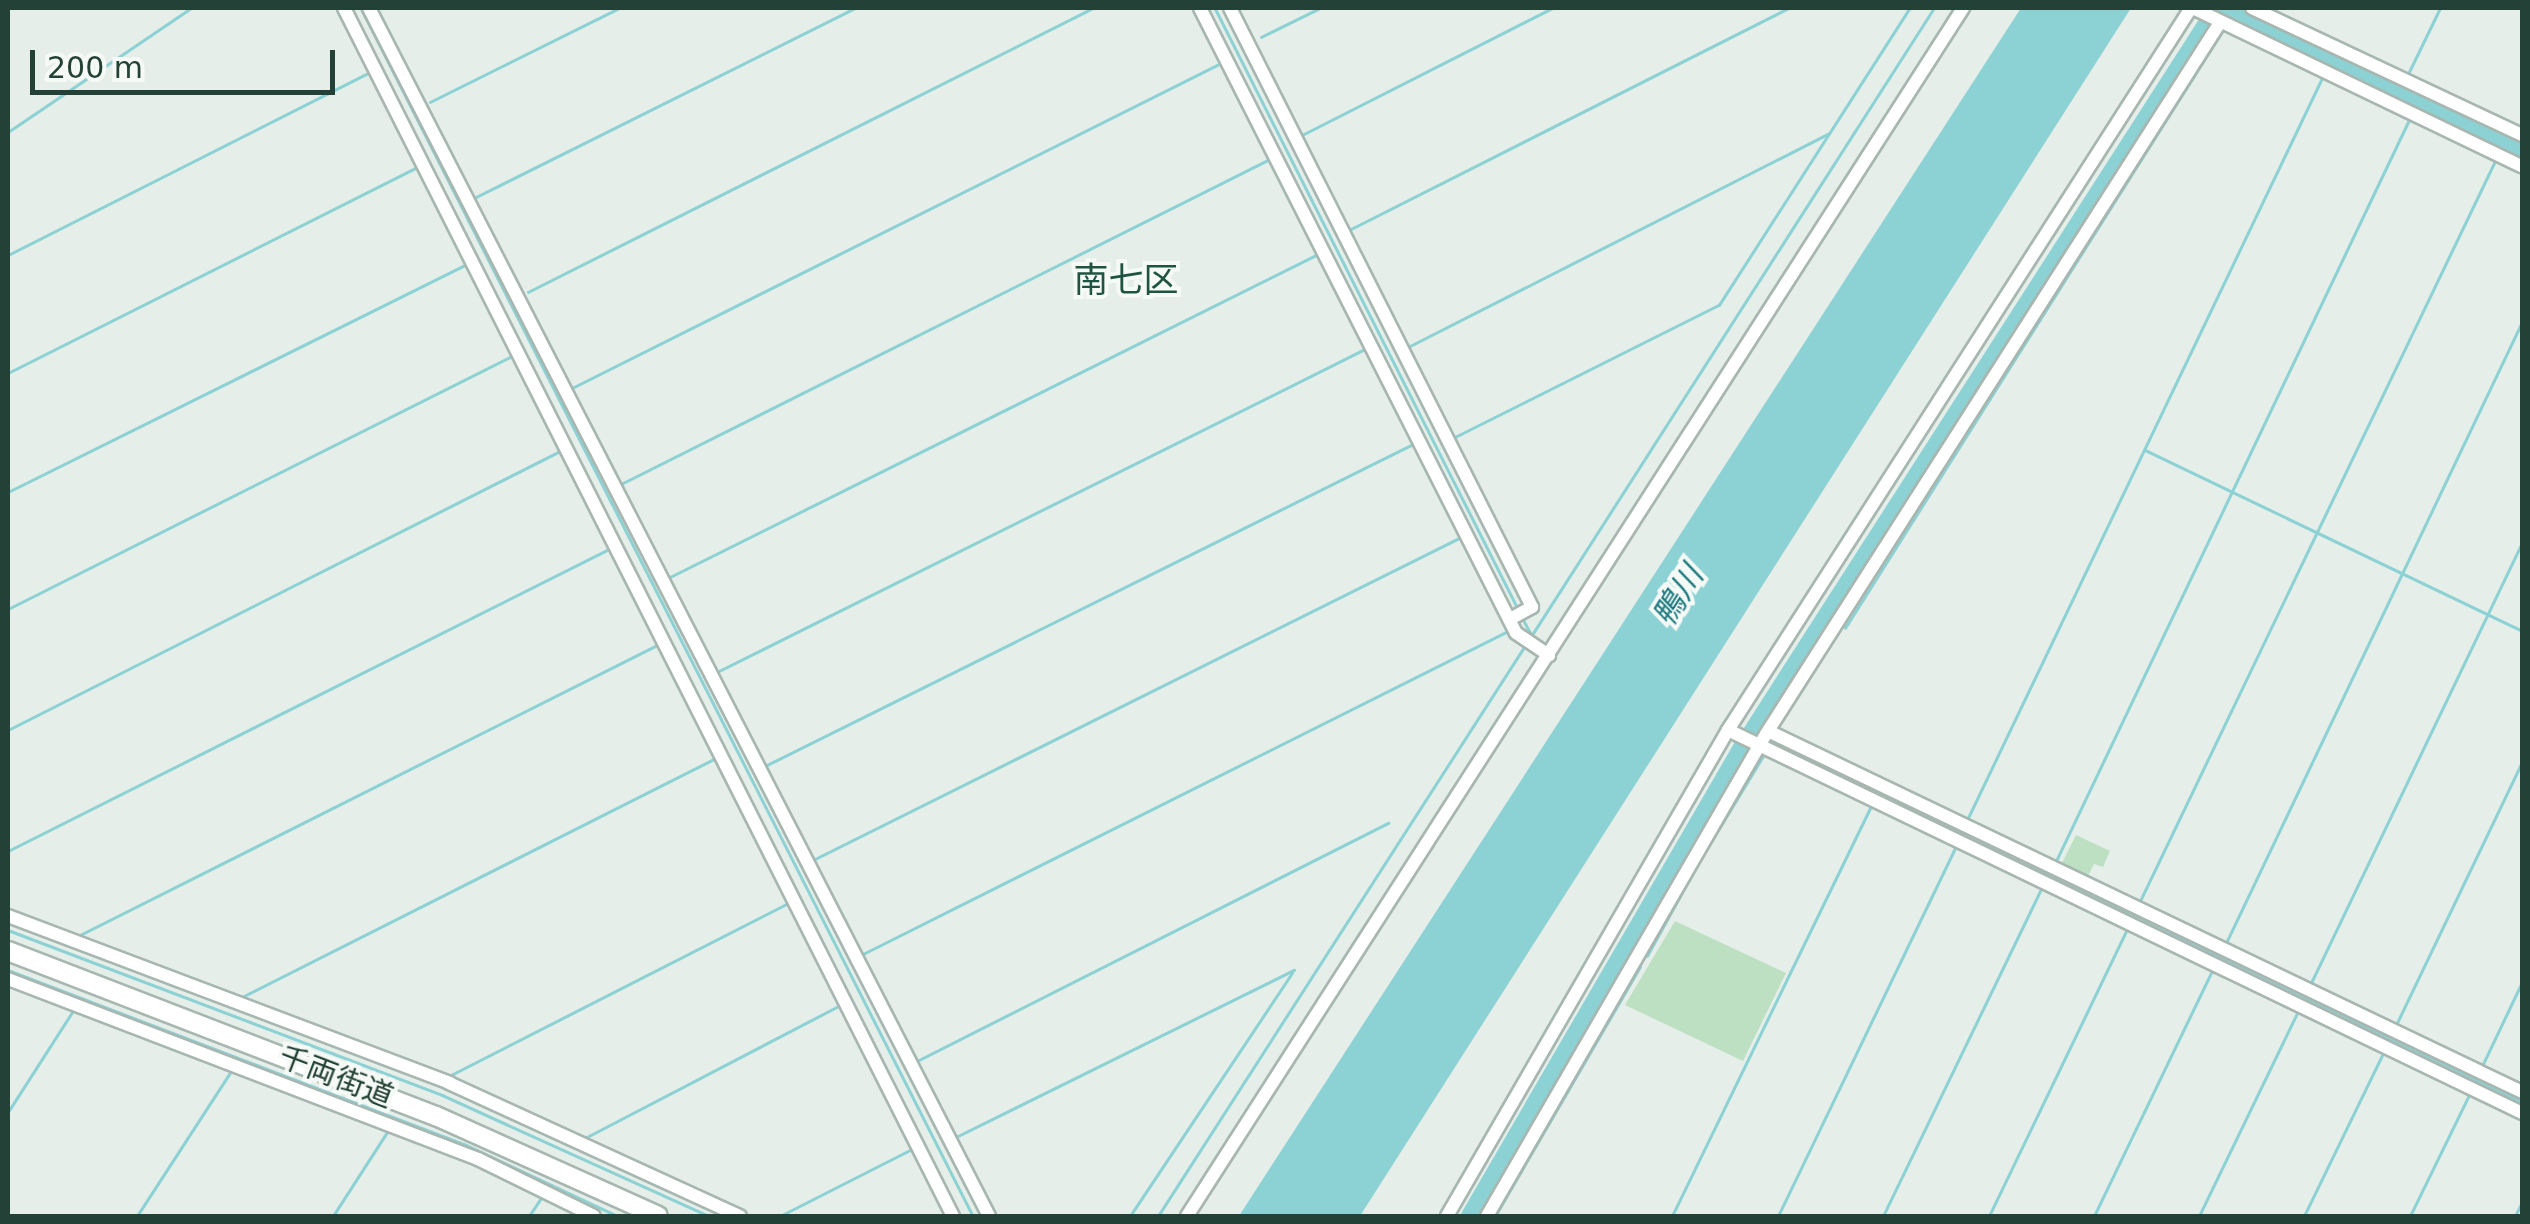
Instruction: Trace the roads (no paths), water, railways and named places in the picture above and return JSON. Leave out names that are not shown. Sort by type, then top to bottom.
[{"type":"street","points":[[344,8],[953,1216]]},
{"type":"street","points":[[369,8],[989,1216]]},
{"type":"street","points":[[1200,8],[1517,615],[1518,634],[1546,653]]},
{"type":"street","points":[[1230,8],[1532,607],[1517,615]]},
{"type":"street","points":[[1188,1216],[1962,8]]},
{"type":"street","points":[[2252,8],[2522,135]]},
{"type":"street","points":[[2204,15],[2522,166]]},
{"type":"street","points":[[1447,1216],[1754,737],[2204,15]]},
{"type":"street","points":[[1487,1216],[1754,737],[2204,15]]},
{"type":"street","points":[[1754,737],[2522,1092]]},
{"type":"street","points":[[1754,737],[2522,1113]]},
{"type":"street","points":[[8,916],[450,1083],[740,1216]]},
{"type":"street","name":"千両街道","points":[[8,951],[454,1123],[658,1216]]},
{"type":"street","points":[[8,978],[478,1159],[594,1216]]},
{"type":"water","name":"鴨川","points":[[2021,8],[2131,8],[1360,1216],[1239,1216]]},
{"type":"waterway","points":[[8,132],[191,8]]},
{"type":"waterway","points":[[361,8],[973,1216]]},
{"type":"waterway","points":[[430,102],[619,8]]},
{"type":"waterway","points":[[474,198],[855,8]]},
{"type":"waterway","points":[[528,292],[1093,8]]},
{"type":"waterway","points":[[1215,8],[1517,607]]},
{"type":"waterway","points":[[1261,37],[1320,8]]},
{"type":"waterway","points":[[1302,135],[1552,8]]},
{"type":"waterway","points":[[1351,229],[1789,8]]},
{"type":"waterway","points":[[1453,438],[1719,305],[1910,8]]},
{"type":"waterway","points":[[1530,638],[1934,8]]},
{"type":"waterway","points":[[1470,1216],[1743,746],[2217,8]]},
{"type":"waterway","points":[[2231,8],[2522,150]]},
{"type":"waterway","points":[[2238,11],[2241,8]]},
{"type":"waterway","points":[[2408,74],[2440,8]]},
{"type":"waterway","points":[[2230,18],[2235,10]]},
{"type":"waterway","points":[[1845,628],[2221,33]]},
{"type":"waterway","points":[[574,387],[1221,63]]},
{"type":"waterway","points":[[8,255],[370,72]]},
{"type":"waterway","points":[[1967,820],[2322,78]]},
{"type":"waterway","points":[[2399,91],[2402,86]]},
{"type":"waterway","points":[[2056,861],[2408,122]]},
{"type":"waterway","points":[[1408,347],[1829,133]]},
{"type":"waterway","points":[[2518,148],[2520,143]]},
{"type":"waterway","points":[[621,484],[1270,159]]},
{"type":"waterway","points":[[2140,901],[2494,163]]},
{"type":"waterway","points":[[8,373],[417,167]]},
{"type":"waterway","points":[[670,577],[1318,254]]},
{"type":"waterway","points":[[8,492],[465,265]]},
{"type":"waterway","points":[[2226,943],[2522,322]]},
{"type":"waterway","points":[[719,671],[1365,349]]},
{"type":"waterway","points":[[8,609],[512,356]]},
{"type":"waterway","points":[[765,766],[1413,444]]},
{"type":"waterway","points":[[2145,450],[2522,631]]},
{"type":"waterway","points":[[8,730],[560,451]]},
{"type":"waterway","points":[[813,860],[1461,537]]},
{"type":"waterway","points":[[2311,983],[2522,543]]},
{"type":"waterway","points":[[8,851],[609,549]]},
{"type":"waterway","points":[[1523,619],[1531,634]]},
{"type":"waterway","points":[[863,954],[1506,632]]},
{"type":"waterway","points":[[1158,1216],[1526,644]]},
{"type":"waterway","points":[[78,936],[657,645]]},
{"type":"waterway","points":[[1767,738],[2522,1102]]},
{"type":"waterway","points":[[1712,840],[1763,756]]},
{"type":"waterway","points":[[242,997],[714,759]]},
{"type":"waterway","points":[[2396,1025],[2522,762]]},
{"type":"waterway","points":[[1672,1216],[1870,808]]},
{"type":"waterway","points":[[917,1061],[1388,823]]},
{"type":"waterway","points":[[1778,1216],[1955,848]]},
{"type":"waterway","points":[[1647,956],[1705,851]]},
{"type":"waterway","points":[[1883,1216],[2040,891]]},
{"type":"waterway","points":[[449,1076],[788,903]]},
{"type":"waterway","points":[[8,930],[442,1095],[709,1216]]},
{"type":"waterway","points":[[1989,1216],[2126,931]]},
{"type":"waterway","points":[[1495,1216],[1640,967]]},
{"type":"waterway","points":[[8,970],[464,1144],[618,1216]]},
{"type":"waterway","points":[[956,1137],[1294,970]]},
{"type":"waterway","points":[[2094,1216],[2212,971]]},
{"type":"waterway","points":[[1130,1216],[1292,973]]},
{"type":"waterway","points":[[2482,1066],[2522,982]]},
{"type":"waterway","points":[[585,1138],[840,1005]]},
{"type":"waterway","points":[[8,1112],[74,1009]]},
{"type":"waterway","points":[[2199,1216],[2297,1013]]},
{"type":"waterway","points":[[2304,1216],[2383,1053]]},
{"type":"waterway","points":[[137,1216],[231,1071]]},
{"type":"waterway","points":[[2410,1216],[2469,1095]]},
{"type":"waterway","points":[[333,1216],[389,1129]]},
{"type":"waterway","points":[[780,1216],[912,1149]]},
{"type":"waterway","points":[[529,1216],[542,1197]]},
{"type":"waterway","points":[[2515,1216],[2522,1202]]},
{"type":"district","name":"南七区","points":[[1126,280]]}]
